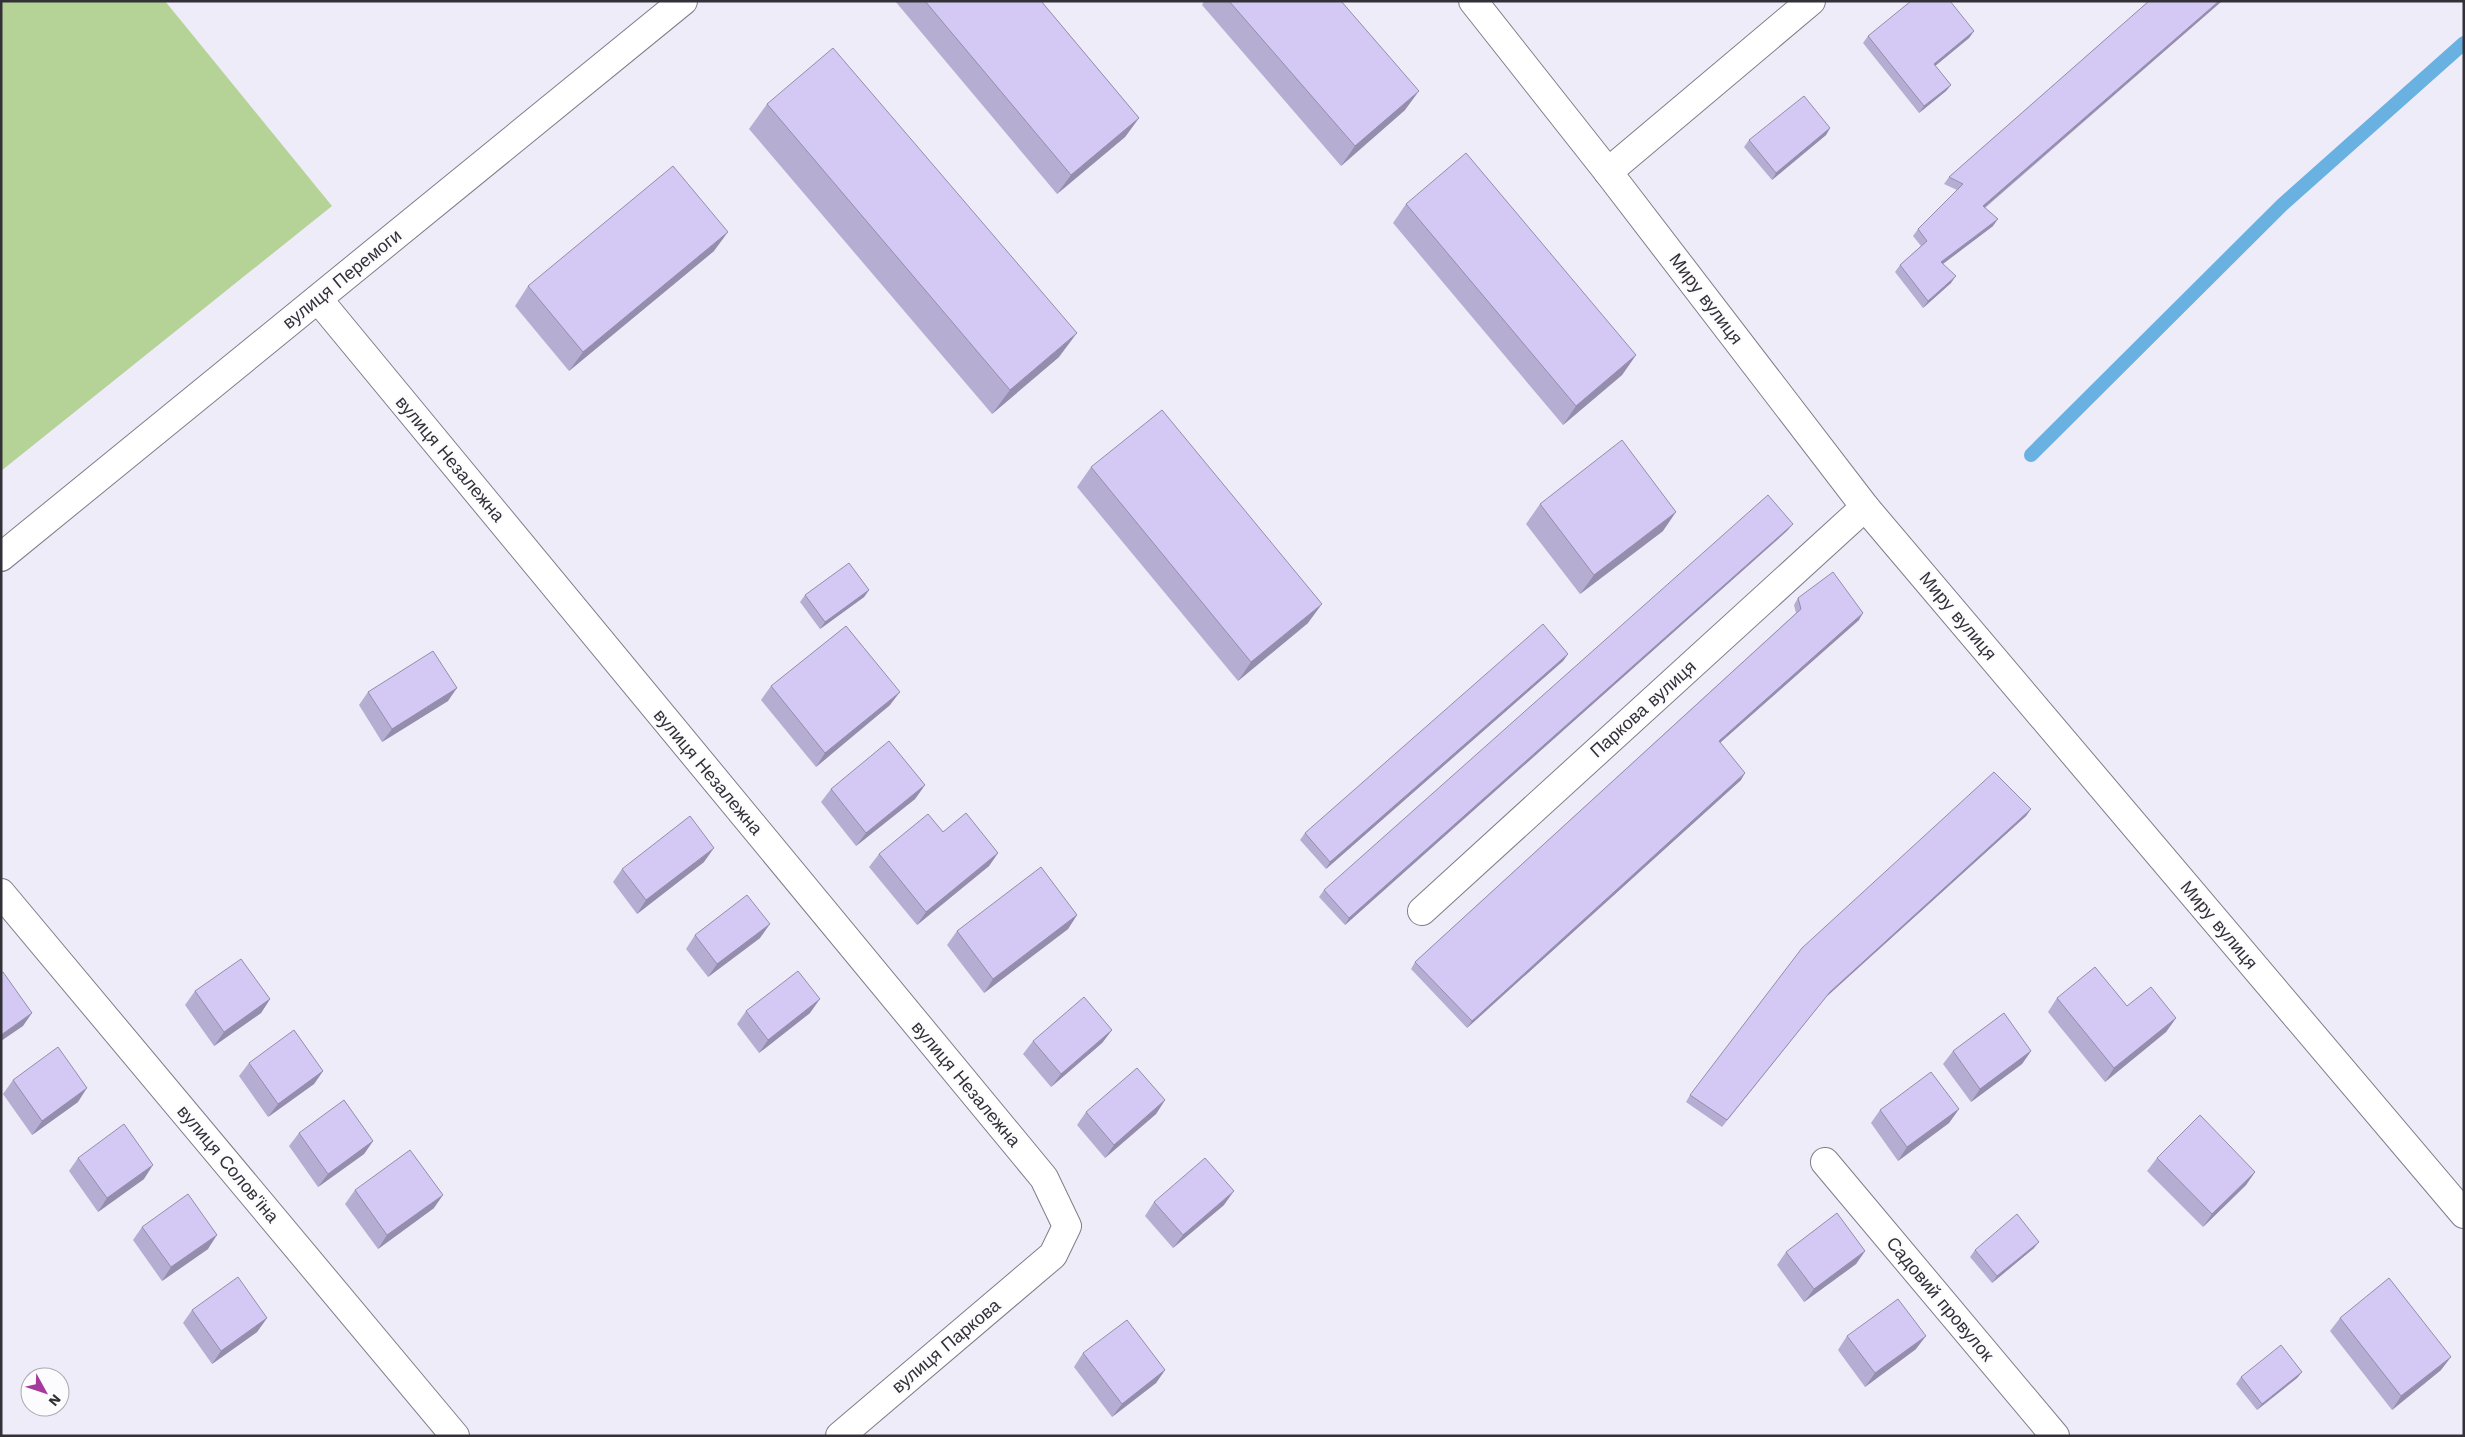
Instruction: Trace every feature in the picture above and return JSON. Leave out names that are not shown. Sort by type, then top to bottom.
[{"type":"street","name":"вулиця Перемоги","points":[[1,557],[683,1]]},
{"type":"street","name":"Миру вулиця","points":[[1473,1],[1608,172],[1865,506],[2464,1214]]},
{"type":"street","points":[[1608,172],[1811,1]]},
{"type":"street","name":"вулиця Незалежна","points":[[318,299],[1044,1178],[1067,1226],[1053,1255]]},
{"type":"street","name":"Паркова вулиця","points":[[1422,911],[1865,506]]},
{"type":"street","name":"вулиця Солов'їна","points":[[1,893],[455,1436]]},
{"type":"street","name":"Садовий провулок","points":[[1825,1162],[2055,1436]]},
{"type":"street","name":"вулиця Паркова","points":[[840,1436],[1053,1255]]},
{"type":"green space","points":[[1,1],[165,1],[332,206],[1,471]]},
{"type":"building","points":[[925,1],[1041,1],[1139,118],[1071,175]]},
{"type":"building","points":[[1229,1],[1341,1],[1419,91],[1355,146]]},
{"type":"building","points":[[1911,1],[1950,1],[1974,31],[1934,64],[1951,85],[1924,106],[1868,36]]},
{"type":"building","points":[[2149,1],[2219,1],[1983,206],[1998,219],[1941,262],[1956,276],[1928,301],[1900,265],[1927,241],[1918,229],[1963,184],[1949,177]]},
{"type":"building","points":[[833,48],[1077,333],[1010,390],[767,104]]},
{"type":"building","points":[[1804,96],[1830,128],[1776,173],[1749,140]]},
{"type":"building","points":[[1466,153],[1636,355],[1576,406],[1406,204]]},
{"type":"building","points":[[673,166],[728,232],[583,352],[528,286]]},
{"type":"building","points":[[1162,410],[1322,604],[1251,662],[1091,467]]},
{"type":"building","points":[[1622,440],[1676,512],[1594,575],[1540,504]]},
{"type":"building","points":[[1768,495],[1793,524],[1349,918],[1324,890]]},
{"type":"building","points":[[849,563],[869,590],[825,622],[805,595]]},
{"type":"building","points":[[1833,572],[1863,613],[1719,741],[1745,773],[1472,1021],[1415,962],[1801,609],[1798,598]]},
{"type":"building","points":[[1543,624],[1568,654],[1330,862],[1305,833]]},
{"type":"building","points":[[846,626],[900,692],[825,753],[771,686]]},
{"type":"building","points":[[433,651],[457,688],[392,729],[368,692]]},
{"type":"building","points":[[889,741],[925,785],[866,833],[831,789]]},
{"type":"building","points":[[1994,772],[2031,809],[1830,992],[1727,1120],[1690,1095],[1802,948]]},
{"type":"building","points":[[966,813],[998,853],[926,912],[879,854],[928,814],[943,832]]},
{"type":"building","points":[[690,816],[714,848],[646,900],[622,869]]},
{"type":"building","points":[[1041,867],[1077,915],[993,979],[957,931]]},
{"type":"building","points":[[747,895],[770,924],[717,964],[695,935]]},
{"type":"building","points":[[241,959],[270,999],[224,1032],[195,991]]},
{"type":"building","points":[[2095,967],[2127,1006],[2151,987],[2176,1018],[2114,1068],[2057,998]]},
{"type":"building","points":[[798,971],[820,999],[768,1040],[746,1011]]},
{"type":"building","points":[[3,972],[32,1013],[1,1035],[1,973]]},
{"type":"building","points":[[1084,997],[1112,1030],[1061,1074],[1033,1041]]},
{"type":"building","points":[[2004,1013],[2031,1051],[1980,1089],[1953,1051]]},
{"type":"building","points":[[294,1030],[323,1071],[278,1104],[249,1063]]},
{"type":"building","points":[[58,1047],[87,1088],[42,1121],[13,1080]]},
{"type":"building","points":[[1137,1068],[1165,1100],[1114,1145],[1086,1112]]},
{"type":"building","points":[[1931,1072],[1959,1109],[1907,1147],[1880,1110]]},
{"type":"building","points":[[344,1100],[373,1141],[328,1174],[299,1133]]},
{"type":"building","points":[[2200,1115],[2255,1172],[2212,1214],[2157,1158]]},
{"type":"building","points":[[124,1124],[153,1165],[107,1198],[78,1158]]},
{"type":"building","points":[[410,1150],[443,1195],[387,1235],[355,1190]]},
{"type":"building","points":[[1205,1158],[1234,1191],[1183,1235],[1154,1202]]},
{"type":"building","points":[[188,1194],[217,1235],[171,1267],[142,1227]]},
{"type":"building","points":[[1837,1213],[1865,1251],[1814,1289],[1786,1252]]},
{"type":"building","points":[[2017,1214],[2039,1242],[1997,1276],[1975,1250]]},
{"type":"building","points":[[238,1277],[267,1318],[221,1351],[192,1310]]},
{"type":"building","points":[[2389,1278],[2451,1357],[2401,1396],[2340,1318]]},
{"type":"building","points":[[1898,1299],[1926,1336],[1875,1373],[1847,1336]]},
{"type":"building","points":[[1127,1320],[1165,1370],[1122,1404],[1083,1353]]},
{"type":"building","points":[[2281,1345],[2302,1372],[2262,1404],[2241,1377]]},
{"type":"waterway","points":[[2031,455],[2282,205],[2464,43]]}]
